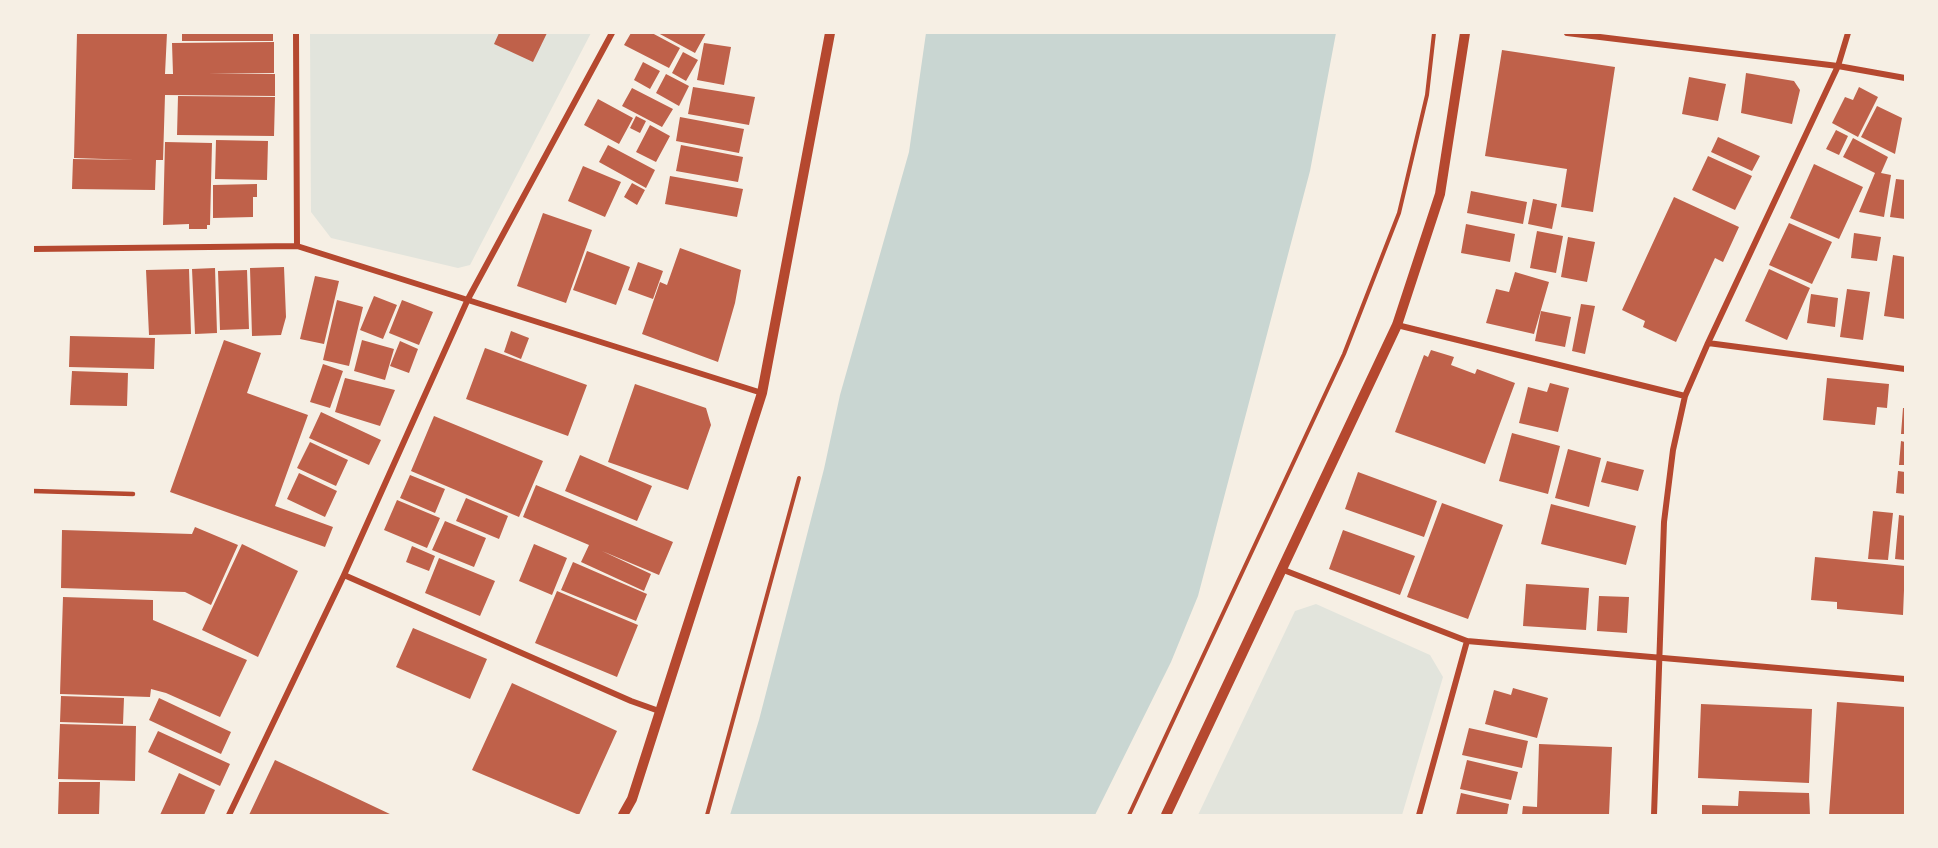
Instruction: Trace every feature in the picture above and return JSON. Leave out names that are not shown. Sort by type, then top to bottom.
[{"type":"street","points":[[296,33],[297,246]]},
{"type":"street","points":[[229,815],[344,575],[468,299],[612,33]]},
{"type":"street","points":[[624,815],[632,799],[762,393],[830,33]]},
{"type":"street","points":[[1166,815],[1397,326],[1440,194],[1465,33]]},
{"type":"street","points":[[1567,33],[1838,66],[1905,78]]},
{"type":"street","points":[[1654,815],[1664,522],[1673,450],[1685,396],[1838,66],[1848,33]]},
{"type":"street","points":[[33,249],[297,246],[762,393]]},
{"type":"street","points":[[1397,326],[1685,396]]},
{"type":"street","points":[[1708,343],[1905,369]]},
{"type":"street","points":[[1281,568],[1467,641],[1905,679]]},
{"type":"street","points":[[344,575],[631,701],[660,711]]},
{"type":"street","points":[[1419,815],[1467,641]]},
{"type":"lane","points":[[33,491],[133,494]]},
{"type":"path","points":[[1129,815],[1344,354],[1395,224],[1427,95],[1434,33]]},
{"type":"path","points":[[707,815],[799,477]]},
{"type":"shaded area","points":[[310,33],[591,33],[470,265],[458,268],[331,238],[311,212]]},
{"type":"shaded area","points":[[926,33],[1336,33],[1310,171],[1198,596],[1171,662],[1095,815],[730,815],[759,720],[824,469],[840,395],[909,152]]},
{"type":"shaded area","points":[[1316,604],[1430,655],[1443,677],[1402,815],[1198,815],[1295,611]]},
{"type":"building","points":[[77,33],[167,33],[165,74],[173,74],[172,43],[274,42],[274,73],[208,74],[275,74],[275,96],[165,95],[163,160],[156,160],[155,190],[72,189],[73,159],[134,160],[74,158]]},
{"type":"building","points":[[182,33],[273,33],[273,41],[182,41]]},
{"type":"building","points":[[499,33],[547,33],[533,62],[494,44]]},
{"type":"building","points":[[631,33],[652,33],[680,48],[669,68],[624,45]]},
{"type":"building","points":[[658,33],[706,33],[695,53]]},
{"type":"building","points":[[704,43],[731,47],[724,85],[697,80]]},
{"type":"building","points":[[1502,50],[1615,67],[1593,212],[1561,207],[1567,169],[1485,156]]},
{"type":"building","points":[[683,52],[698,60],[686,81],[672,73]]},
{"type":"building","points":[[643,62],[660,71],[650,89],[634,80]]},
{"type":"building","points":[[1746,73],[1794,81],[1800,90],[1792,124],[1741,113]]},
{"type":"building","points":[[666,74],[689,86],[679,106],[656,93]]},
{"type":"building","points":[[1689,77],[1726,84],[1718,121],[1682,114]]},
{"type":"building","points":[[693,87],[755,97],[749,125],[688,114]]},
{"type":"building","points":[[1859,87],[1878,97],[1858,137],[1832,123],[1845,97],[1853,100]]},
{"type":"building","points":[[632,88],[673,109],[662,127],[622,106]]},
{"type":"building","points":[[178,96],[275,97],[274,136],[177,135]]},
{"type":"building","points":[[598,99],[633,118],[619,144],[584,125]]},
{"type":"building","points":[[1877,106],[1902,118],[1895,154],[1861,137]]},
{"type":"building","points":[[636,116],[646,121],[640,133],[630,128]]},
{"type":"building","points":[[680,117],[744,129],[739,153],[676,141]]},
{"type":"building","points":[[650,125],[670,136],[656,162],[636,152]]},
{"type":"building","points":[[1836,130],[1848,136],[1839,155],[1826,149]]},
{"type":"building","points":[[1718,137],[1760,156],[1752,171],[1711,152]]},
{"type":"building","points":[[1853,138],[1888,157],[1881,173],[1891,175],[1884,217],[1859,212],[1875,173],[1843,157]]},
{"type":"building","points":[[216,140],[268,141],[267,180],[215,179]]},
{"type":"building","points":[[165,142],[212,143],[210,225],[207,225],[207,229],[189,229],[189,224],[163,225]]},
{"type":"building","points":[[608,145],[655,170],[646,188],[599,162]]},
{"type":"building","points":[[681,145],[743,157],[738,182],[676,171]]},
{"type":"building","points":[[1708,156],[1752,176],[1735,210],[1692,190]]},
{"type":"building","points":[[1814,164],[1863,187],[1839,239],[1790,218]]},
{"type":"building","points":[[583,166],[621,182],[605,217],[568,201]]},
{"type":"building","points":[[670,176],[743,189],[737,217],[665,204]]},
{"type":"building","points":[[1896,179],[1905,180],[1905,219],[1890,217]]},
{"type":"building","points":[[632,183],[645,190],[637,205],[624,197]]},
{"type":"building","points":[[257,184],[257,197],[253,197],[253,217],[213,218],[213,185]]},
{"type":"building","points":[[1471,191],[1527,202],[1523,224],[1467,213]]},
{"type":"building","points":[[1674,197],[1739,227],[1723,262],[1715,258],[1676,342],[1643,327],[1645,321],[1622,310]]},
{"type":"building","points":[[1533,199],[1557,204],[1552,229],[1528,224]]},
{"type":"building","points":[[543,213],[592,230],[566,303],[517,286]]},
{"type":"building","points":[[1789,223],[1832,242],[1812,284],[1769,265]]},
{"type":"building","points":[[1466,224],[1515,234],[1510,262],[1461,253]]},
{"type":"building","points":[[1537,231],[1563,236],[1556,273],[1530,268]]},
{"type":"building","points":[[1854,233],[1881,237],[1877,261],[1851,258]]},
{"type":"building","points":[[1568,237],[1595,242],[1587,282],[1561,277]]},
{"type":"building","points":[[680,248],[741,270],[735,303],[718,362],[642,334],[660,282],[667,285]]},
{"type":"building","points":[[587,251],[630,267],[616,305],[573,290]]},
{"type":"building","points":[[1893,255],[1905,257],[1905,319],[1884,316]]},
{"type":"building","points":[[638,262],[663,271],[653,299],[628,290]]},
{"type":"building","points":[[284,267],[286,317],[281,335],[252,336],[250,268]]},
{"type":"building","points":[[215,268],[217,333],[195,334],[192,269]]},
{"type":"building","points":[[189,269],[191,334],[149,335],[146,270]]},
{"type":"building","points":[[1769,269],[1810,288],[1787,340],[1745,321]]},
{"type":"building","points":[[247,270],[249,329],[220,330],[218,271]]},
{"type":"building","points":[[1515,272],[1549,282],[1534,334],[1486,323],[1496,289],[1509,292]]},
{"type":"building","points":[[315,276],[339,281],[324,344],[300,339]]},
{"type":"building","points":[[1847,289],[1870,292],[1863,340],[1840,337]]},
{"type":"building","points":[[1811,294],[1838,298],[1835,327],[1807,323]]},
{"type":"building","points":[[374,296],[397,305],[383,339],[360,330]]},
{"type":"building","points":[[337,300],[363,307],[349,366],[323,360]]},
{"type":"building","points":[[402,300],[433,312],[419,345],[389,333]]},
{"type":"building","points":[[1581,304],[1595,306],[1585,354],[1572,351]]},
{"type":"building","points":[[1541,311],[1571,317],[1565,347],[1535,341]]},
{"type":"building","points":[[511,331],[529,338],[521,359],[504,352]]},
{"type":"building","points":[[70,336],[155,338],[154,369],[69,367]]},
{"type":"building","points":[[224,340],[261,353],[247,393],[308,415],[275,506],[333,527],[325,547],[170,492]]},
{"type":"building","points":[[362,340],[394,349],[385,380],[354,371]]},
{"type":"building","points":[[400,341],[418,349],[409,373],[390,366]]},
{"type":"building","points":[[485,348],[587,385],[568,436],[466,399]]},
{"type":"building","points":[[1431,350],[1454,357],[1451,365],[1475,374],[1477,369],[1515,383],[1485,464],[1395,432],[1424,355],[1428,357]]},
{"type":"building","points":[[323,364],[343,371],[330,408],[310,402]]},
{"type":"building","points":[[72,371],[128,373],[127,406],[70,405]]},
{"type":"building","points":[[345,378],[395,390],[380,426],[335,412]]},
{"type":"building","points":[[1827,378],[1889,384],[1887,408],[1877,407],[1875,425],[1823,420]]},
{"type":"building","points":[[1550,383],[1569,388],[1558,432],[1519,423],[1528,387],[1547,392]]},
{"type":"building","points":[[635,384],[706,408],[711,425],[688,490],[608,462]]},
{"type":"building","points":[[1903,408],[1905,408],[1905,434],[1901,434]]},
{"type":"building","points":[[321,412],[381,440],[369,465],[309,438]]},
{"type":"building","points":[[434,416],[543,461],[519,517],[411,471]]},
{"type":"building","points":[[1512,433],[1560,446],[1548,494],[1499,481]]},
{"type":"building","points":[[1901,441],[1905,442],[1905,465],[1899,465]]},
{"type":"building","points":[[310,442],[348,460],[336,486],[297,468]]},
{"type":"building","points":[[1568,449],[1601,458],[1589,507],[1555,498]]},
{"type":"building","points":[[580,455],[652,486],[637,521],[565,491]]},
{"type":"building","points":[[1607,461],[1644,470],[1638,491],[1601,482]]},
{"type":"building","points":[[1898,471],[1905,472],[1905,494],[1896,493]]},
{"type":"building","points":[[1358,472],[1437,501],[1424,537],[1345,509]]},
{"type":"building","points":[[299,473],[337,491],[325,517],[287,499]]},
{"type":"building","points":[[410,475],[445,489],[435,513],[400,498]]},
{"type":"building","points":[[536,485],[673,542],[659,575],[602,551],[651,574],[644,591],[581,562],[589,545],[523,517]]},
{"type":"building","points":[[466,498],[508,516],[499,539],[456,521]]},
{"type":"building","points":[[397,500],[440,518],[427,548],[384,530]]},
{"type":"building","points":[[1442,503],[1503,525],[1468,619],[1407,597]]},
{"type":"building","points":[[1551,504],[1636,526],[1626,565],[1541,544]]},
{"type":"building","points":[[1873,511],[1893,513],[1888,560],[1868,559]]},
{"type":"building","points":[[1899,515],[1905,516],[1905,560],[1895,559]]},
{"type":"building","points":[[445,521],[486,538],[474,567],[432,550]]},
{"type":"building","points":[[195,527],[238,545],[211,605],[185,592],[61,588],[62,530],[192,534]]},
{"type":"building","points":[[1343,530],[1415,556],[1400,595],[1329,569]]},
{"type":"building","points":[[242,544],[298,571],[258,657],[202,630]]},
{"type":"building","points":[[534,544],[567,558],[552,595],[519,581]]},
{"type":"building","points":[[412,546],[435,556],[429,571],[406,562]]},
{"type":"building","points":[[1815,557],[1905,566],[1903,615],[1837,609],[1837,602],[1811,600]]},
{"type":"building","points":[[439,558],[495,581],[480,616],[425,593]]},
{"type":"building","points":[[573,562],[647,594],[636,621],[561,590]]},
{"type":"building","points":[[1526,584],[1589,588],[1586,630],[1523,626]]},
{"type":"building","points":[[557,591],[638,625],[617,677],[535,643]]},
{"type":"building","points":[[1599,596],[1629,597],[1627,633],[1597,631]]},
{"type":"building","points":[[63,597],[153,600],[153,620],[247,660],[220,717],[166,693],[151,689],[150,697],[60,694]]},
{"type":"building","points":[[413,628],[487,659],[470,699],[396,667]]},
{"type":"building","points":[[512,683],[617,731],[579,815],[472,770]]},
{"type":"building","points":[[1513,688],[1548,698],[1537,738],[1485,724],[1494,690],[1511,695]]},
{"type":"building","points":[[61,696],[124,698],[123,724],[60,722]]},
{"type":"building","points":[[159,698],[231,732],[221,754],[149,720]]},
{"type":"building","points":[[1837,702],[1905,707],[1905,815],[1829,815]]},
{"type":"building","points":[[1701,704],[1812,709],[1809,783],[1698,778]]},
{"type":"building","points":[[60,724],[136,726],[135,781],[58,779]]},
{"type":"building","points":[[1469,728],[1528,741],[1522,768],[1462,755]]},
{"type":"building","points":[[158,731],[230,764],[220,786],[148,752]]},
{"type":"building","points":[[1539,744],[1612,747],[1609,815],[1522,815],[1523,806],[1537,807]]},
{"type":"building","points":[[275,760],[318,780],[392,815],[249,815]]},
{"type":"building","points":[[1467,760],[1518,772],[1511,800],[1460,789]]},
{"type":"building","points":[[179,773],[215,790],[204,815],[160,815]]},
{"type":"building","points":[[59,782],[100,782],[99,815],[58,815]]},
{"type":"building","points":[[1739,791],[1809,793],[1810,815],[1702,815],[1702,805],[1738,806]]},
{"type":"building","points":[[1461,793],[1509,804],[1507,815],[1456,815]]}]
